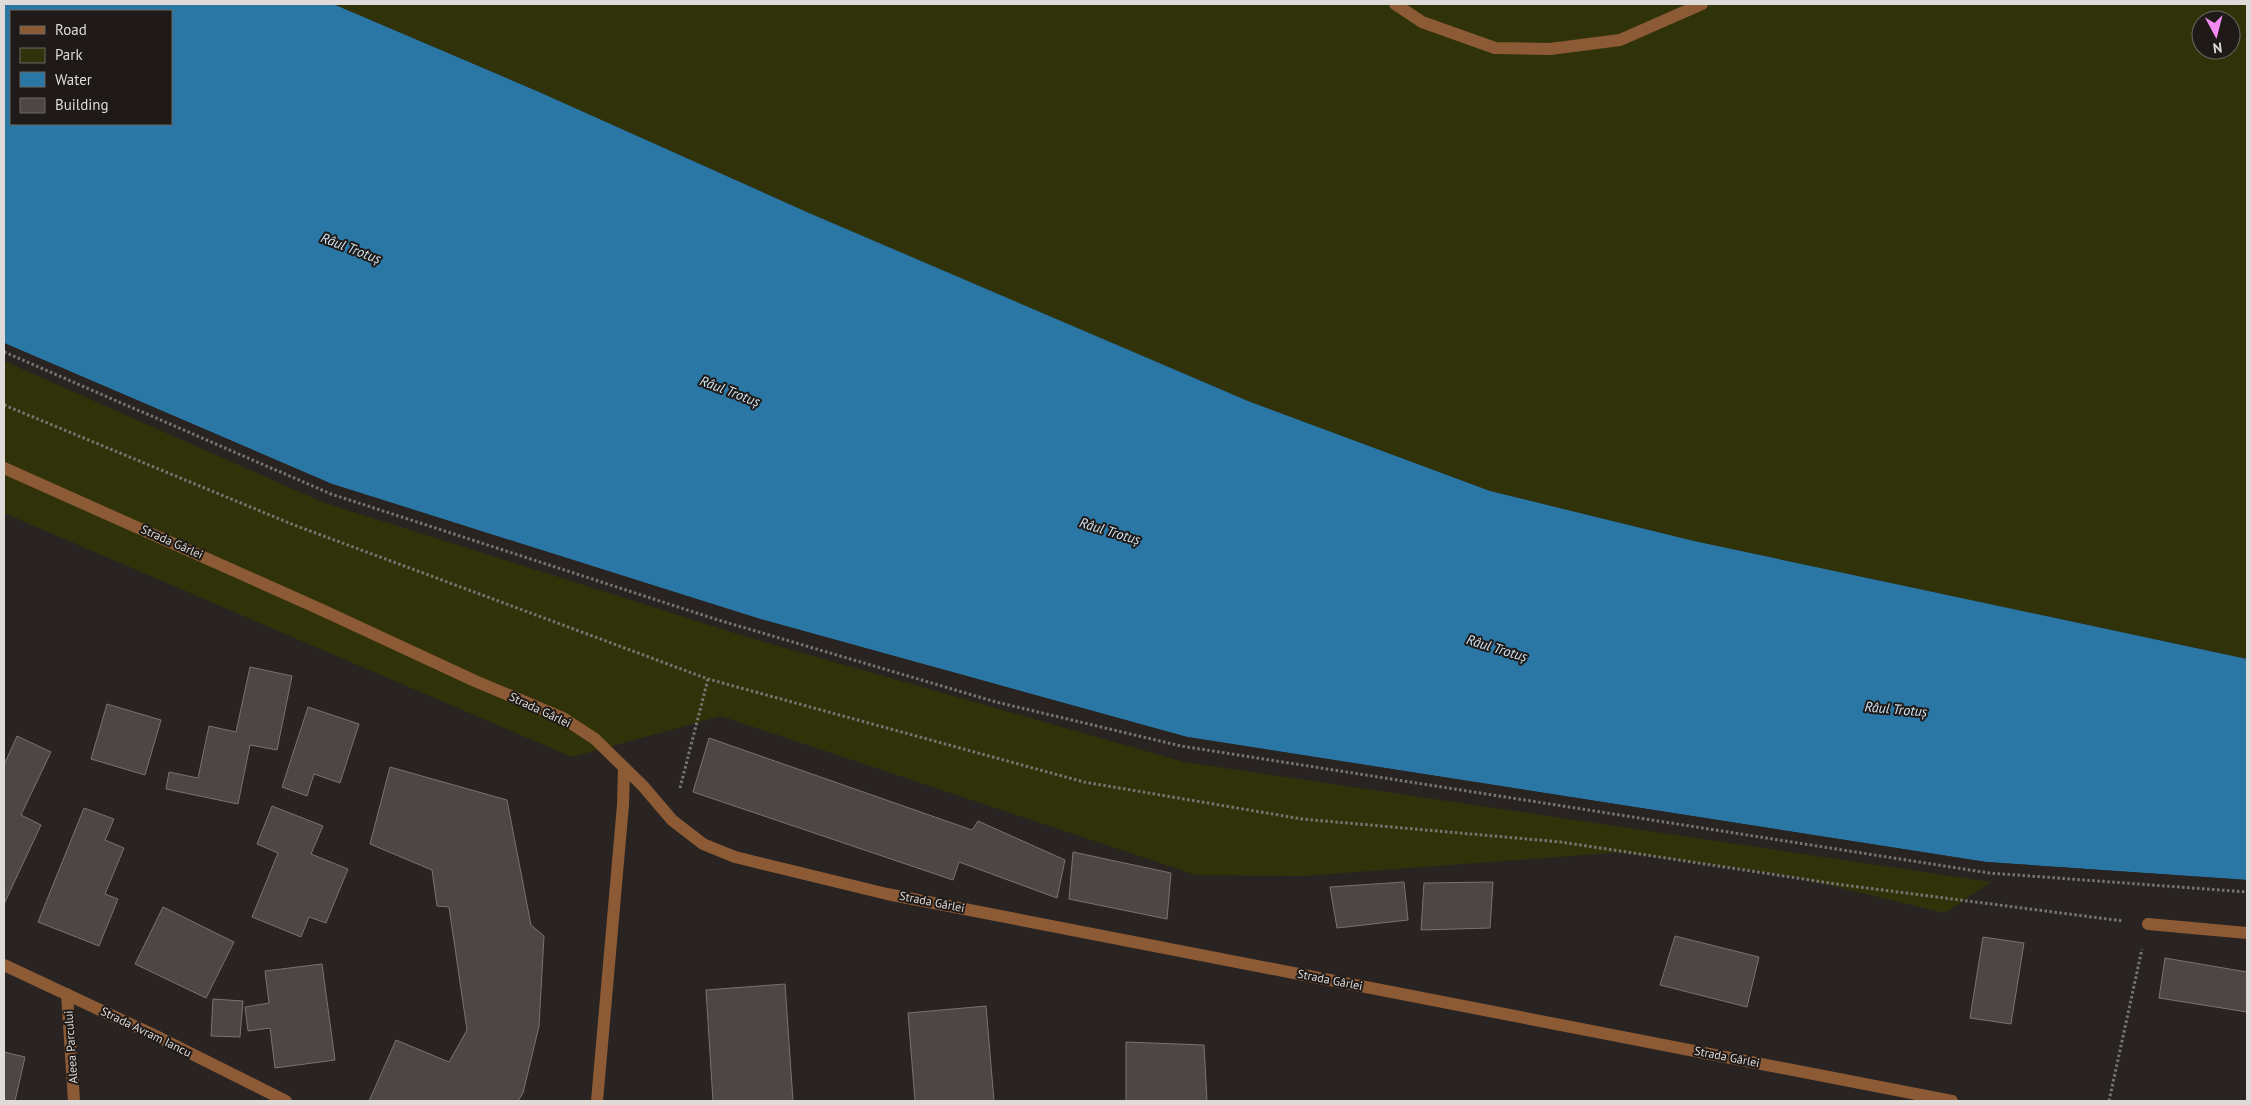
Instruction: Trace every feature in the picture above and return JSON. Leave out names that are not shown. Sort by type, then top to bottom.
[{"type":"street","points":[[1395,4],[1422,22],[1495,48],[1550,49],[1620,40],[1702,4]]},
{"type":"street","name":"Strada Gârlei","points":[[4,468],[322,610],[475,681],[562,718],[595,739],[672,820],[703,844],[735,857],[878,892],[1952,1101]]},
{"type":"street","points":[[596,1101],[623,805],[624,768]]},
{"type":"street","points":[[2148,924],[2247,933]]},
{"type":"street","name":"Strada Avram Iancu","points":[[4,965],[286,1101]]},
{"type":"street","name":"Aleea Parcului","points":[[67,994],[74,1101]]},
{"type":"path","points":[[4,352],[331,494],[715,619],[1016,707],[1181,746],[1990,873],[2247,892]]},
{"type":"path","points":[[4,405],[294,525],[708,680],[1084,782],[1302,819],[1561,842],[1836,884],[2148,924],[2109,1101]]},
{"type":"path","points":[[672,820],[708,680]]},
{"type":"green space","points":[[333,4],[2247,4],[2247,659],[1694,541],[1490,491],[1248,401],[809,213],[539,92]]},
{"type":"green space","points":[[4,361],[322,502],[750,638],[1184,762],[1991,882],[1945,913],[1792,876],[1623,852],[1303,876],[1196,875],[721,716],[572,757],[4,513]]},
{"type":"water","name":"Râul Trotuș","points":[[4,4],[333,4],[539,92],[809,213],[1248,401],[1490,491],[1694,541],[2247,659],[2247,880],[1986,862],[1187,737],[760,619],[332,484],[4,343]]},
{"type":"pier","points":[[4,343],[332,484],[760,619],[1187,737],[1986,862],[2247,880],[2247,882],[1986,864],[1186,740],[759,621],[331,486],[78,379],[4,346]]},
{"type":"building","points":[[250,667],[292,676],[277,750],[250,745],[238,804],[166,789],[169,772],[198,778],[209,726],[236,732]]},
{"type":"building","points":[[107,704],[161,720],[145,775],[91,759]]},
{"type":"building","points":[[308,707],[359,724],[340,783],[314,774],[307,796],[282,787]]},
{"type":"building","points":[[17,736],[51,752],[21,815],[41,825],[4,904],[4,765]]},
{"type":"building","points":[[709,738],[972,830],[978,821],[1065,860],[1057,898],[959,862],[953,880],[693,792]]},
{"type":"building","points":[[390,767],[507,800],[531,925],[544,936],[539,1026],[523,1093],[518,1101],[369,1101],[396,1040],[449,1062],[467,1030],[449,907],[437,906],[432,870],[370,844]]},
{"type":"building","points":[[272,806],[323,826],[311,854],[348,869],[326,923],[309,917],[301,937],[252,917],[278,853],[257,844]]},
{"type":"building","points":[[84,808],[114,819],[105,840],[124,848],[105,894],[118,899],[99,946],[38,922]]},
{"type":"building","points":[[1073,852],[1171,873],[1167,919],[1069,899]]},
{"type":"building","points":[[1404,882],[1408,920],[1337,928],[1330,887]]},
{"type":"building","points":[[1493,882],[1490,928],[1421,930],[1424,883]]},
{"type":"building","points":[[163,907],[234,942],[206,998],[135,964]]},
{"type":"building","points":[[1675,936],[1759,957],[1747,1007],[1660,985]]},
{"type":"building","points":[[1983,937],[2024,943],[2011,1024],[1970,1018]]},
{"type":"building","points":[[2165,958],[2247,972],[2247,1012],[2159,998]]},
{"type":"building","points":[[322,964],[335,1060],[275,1068],[270,1028],[248,1031],[245,1007],[269,1003],[265,971]]},
{"type":"building","points":[[785,984],[793,1101],[713,1101],[706,990]]},
{"type":"building","points":[[213,999],[243,1001],[240,1037],[211,1036]]},
{"type":"building","points":[[986,1006],[994,1101],[915,1101],[908,1013]]},
{"type":"building","points":[[1126,1042],[1204,1045],[1207,1101],[1126,1101]]},
{"type":"building","points":[[4,1052],[25,1057],[15,1101],[4,1101]]}]
